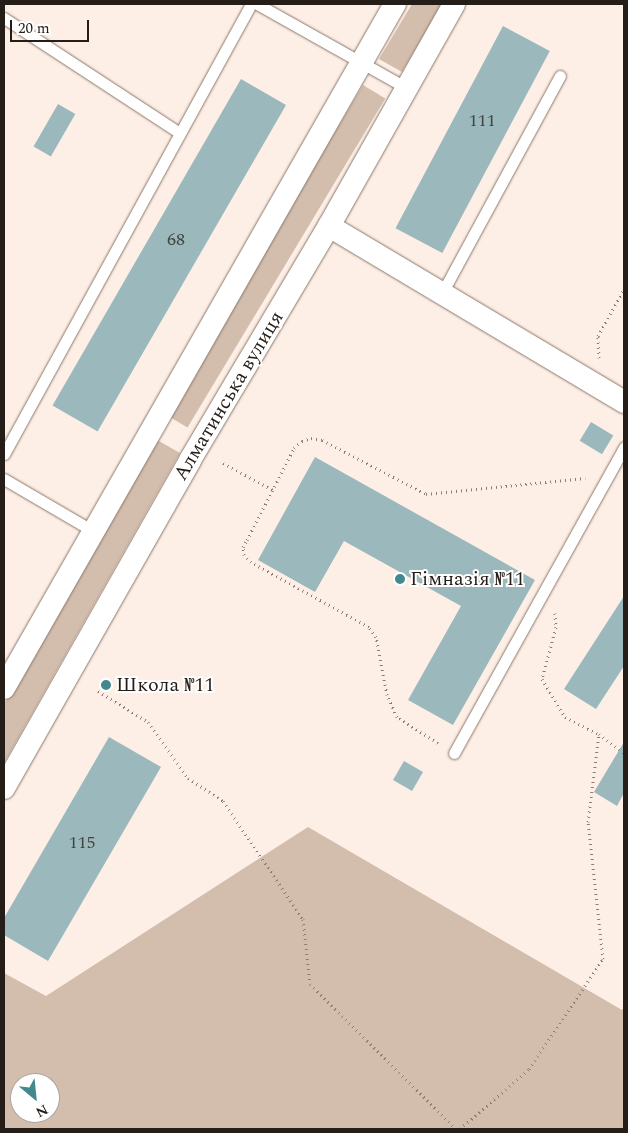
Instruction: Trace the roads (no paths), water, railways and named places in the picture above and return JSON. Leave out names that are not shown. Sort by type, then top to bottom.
[{"type":"street","points":[[4,688],[395,4]]},
{"type":"street","name":"Алматинська вулиця","points":[[4,788],[190,460],[329,226],[454,4]]},
{"type":"street","points":[[329,226],[624,402]]},
{"type":"lane","points":[[4,454],[251,4]]},
{"type":"lane","points":[[257,4],[406,87]]},
{"type":"lane","points":[[4,18],[180,133]]},
{"type":"lane","points":[[442,293],[560,76]]},
{"type":"lane","points":[[454,753],[624,447]]},
{"type":"lane","points":[[4,479],[93,531]]},
{"type":"place","name":"Гімназія №11","points":[[400,579]]},
{"type":"place","name":"Школа №11","points":[[106,685]]}]
